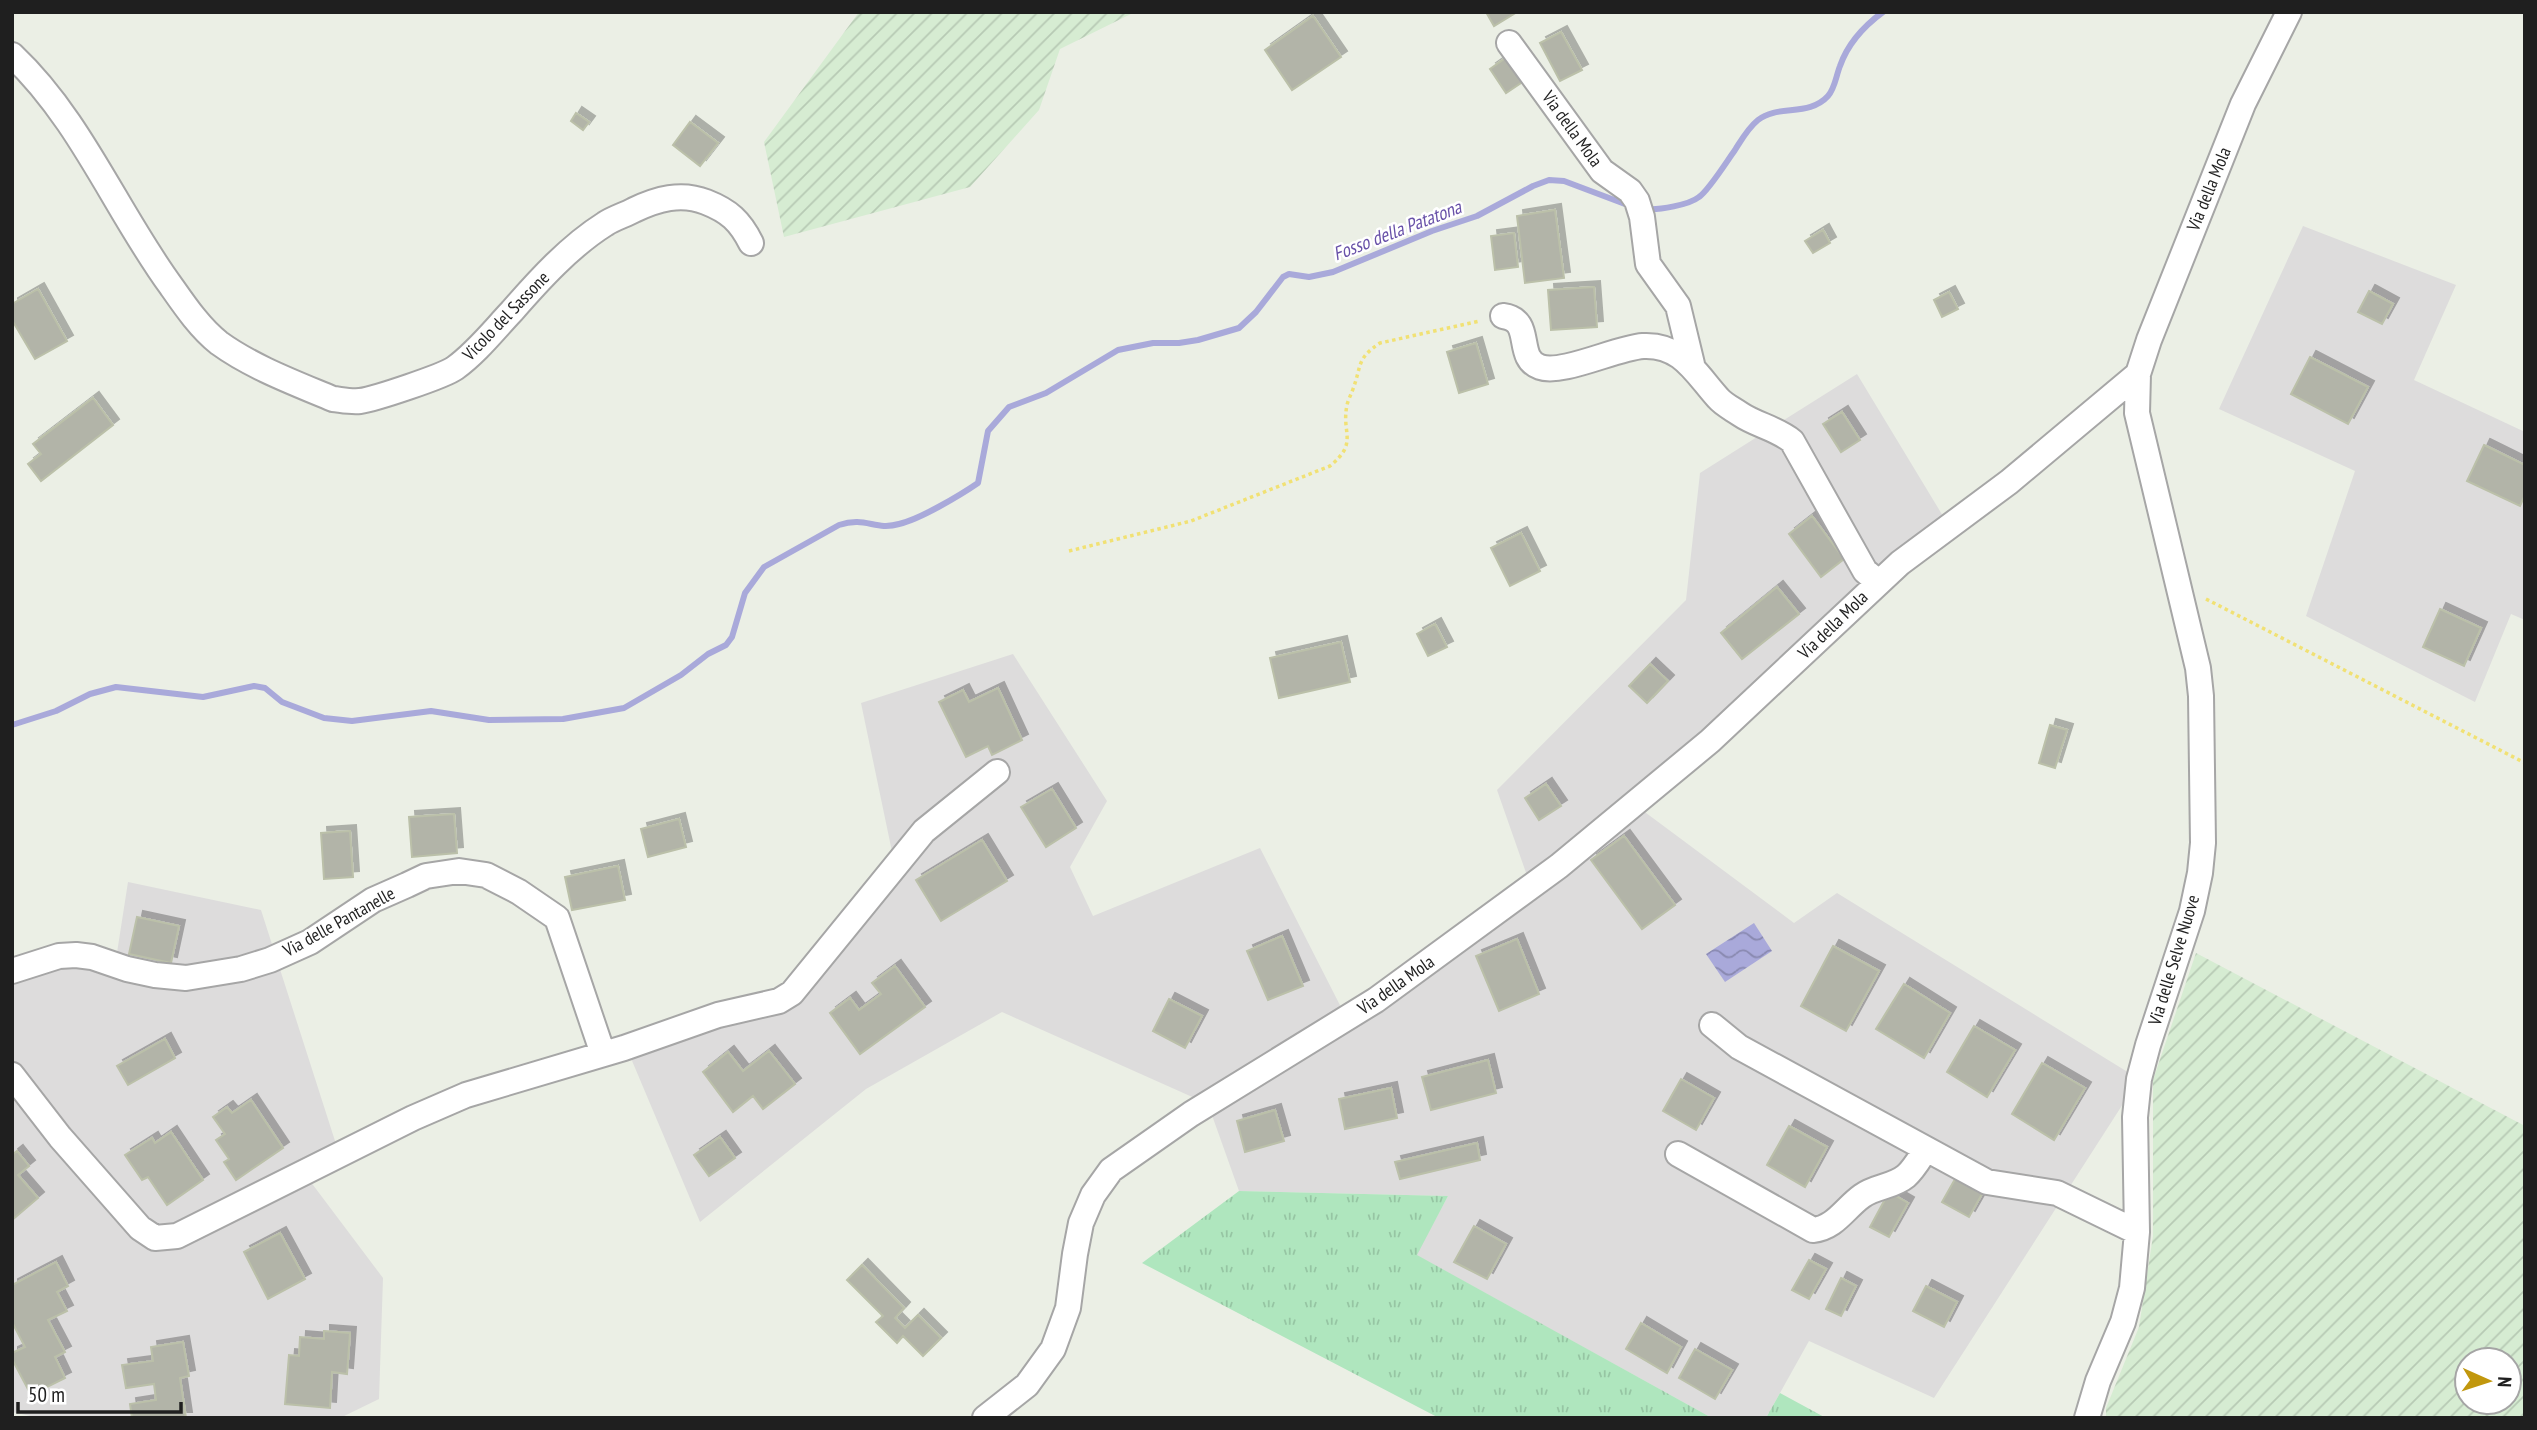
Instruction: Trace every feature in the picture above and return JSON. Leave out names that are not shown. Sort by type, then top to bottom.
[{"type":"street","name":"Via della Mola","points":[[985,1418],[1027,1385],[1053,1349],[1068,1308],[1074,1254],[1081,1223],[1093,1195],[1111,1170],[1191,1114],[1376,1000],[1559,866],[1710,741],[1878,582],[2009,482],[2138,374],[2243,104],[2289,12]]},
{"type":"street","name":"Via della Mola","points":[[1509,43],[1602,172],[1630,191],[1639,209],[1648,264],[1678,306],[1692,365]]},
{"type":"street","name":"Vicolo del Sassone","points":[[12,55],[61,111],[110,188],[144,249],[206,331],[235,353],[333,399],[372,399],[453,370],[477,349],[541,279],[579,244],[605,224],[647,204],[687,196],[703,200],[722,209],[742,224],[751,243]]},
{"type":"street","name":"Via della Mola","points":[[1503,316],[1517,320],[1527,355],[1534,365],[1544,369],[1558,369],[1623,349],[1644,346],[1658,347],[1676,354],[1692,365],[1720,401],[1745,418],[1783,434],[1792,441],[1865,571],[1878,582]]},
{"type":"street","name":"Via delle Selve Nuove","points":[[2087,1418],[2095,1389],[2126,1313],[2135,1271],[2135,1116],[2139,1079],[2192,911],[2203,843],[2201,696],[2196,656],[2137,414],[2138,374]]},
{"type":"street","points":[[12,1075],[60,1137],[140,1228],[149,1236],[177,1236],[438,1107],[486,1088],[603,1054],[705,1019],[785,998],[924,831],[997,772]]},
{"type":"street","name":"Via delle Pantanelle","points":[[12,971],[59,956],[76,955],[155,975],[186,978],[241,969],[270,960],[310,942],[373,900],[426,876],[459,872],[486,875],[519,892],[557,918],[603,1054]]},
{"type":"street","points":[[1712,1025],[1739,1047],[1987,1182],[2057,1193],[2137,1232]]},
{"type":"street","points":[[1678,1154],[1814,1230],[1822,1229],[1835,1221],[1862,1195],[1902,1179],[1926,1149]]},
{"type":"path","points":[[1069,551],[1191,521],[1330,466],[1340,458],[1347,445],[1347,404],[1366,352],[1380,343],[1503,316]]},
{"type":"path","points":[[2178,585],[2525,764]]},
{"type":"shaded area","points":[[2303,226],[2456,285],[2414,380],[2525,432],[2525,620],[2511,614],[2475,702],[2306,616],[2355,471],[2219,409]]},
{"type":"shaded area","points":[[1857,374],[1949,526],[1634,804],[1794,923],[1837,893],[2139,1079],[1934,1398],[1809,1341],[1766,1418],[1712,1418],[1416,1255],[1448,1196],[1239,1191],[1208,1104],[1002,1012],[866,1089],[700,1222],[630,1056],[789,995],[895,866],[861,703],[1013,654],[1107,801],[1070,867],[1093,916],[1260,848],[1347,1019],[1531,887],[1497,790],[1686,600],[1700,473]]},
{"type":"shaded area","points":[[128,882],[261,910],[336,1144],[298,1165],[383,1278],[379,1399],[340,1418],[40,1418],[12,1412],[12,978],[49,962],[114,972]]},
{"type":"green space","points":[[859,12],[1135,12],[1060,49],[1039,110],[970,187],[784,237],[764,142]]},
{"type":"green space","points":[[2196,953],[2525,1126],[2525,1418],[2106,1418],[2106,1408],[2139,1327],[2153,1236],[2153,1080]]},
{"type":"green space","points":[[1239,1191],[1448,1196],[1417,1255],[1712,1418],[1439,1418],[1142,1263]]},
{"type":"green space","points":[[1780,1393],[1826,1418],[1766,1418]]},
{"type":"water","points":[[1754,923],[1772,951],[1725,982],[1706,954]]},
{"type":"building","points":[[1486,12],[1517,12],[1494,26]]},
{"type":"building","points":[[1313,16],[1341,57],[1292,90],[1265,50]]},
{"type":"building","points":[[1561,32],[1582,70],[1560,81],[1540,43]]},
{"type":"building","points":[[1507,57],[1524,81],[1506,93],[1490,69]]},
{"type":"building","points":[[576,113],[589,122],[583,130],[571,121]]},
{"type":"building","points":[[690,122],[718,143],[700,166],[673,145]]},
{"type":"building","points":[[1555,210],[1564,278],[1525,283],[1517,216]]},
{"type":"building","points":[[1823,230],[1830,243],[1813,253],[1805,241]]},
{"type":"building","points":[[1514,233],[1518,267],[1495,270],[1491,236]]},
{"type":"building","points":[[1594,287],[1597,327],[1551,330],[1548,290]]},
{"type":"building","points":[[38,289],[67,341],[35,359],[12,320],[12,304]]},
{"type":"building","points":[[2369,291],[2393,304],[2382,324],[2358,312]]},
{"type":"building","points":[[1949,292],[1958,309],[1942,317],[1934,300]]},
{"type":"building","points":[[1476,343],[1488,384],[1459,393],[1447,352]]},
{"type":"building","points":[[2310,357],[2368,387],[2348,424],[2291,394]]},
{"type":"building","points":[[93,398],[113,425],[41,481],[28,464],[41,454],[33,444]]},
{"type":"building","points":[[1842,412],[1860,440],[1841,452],[1823,424]]},
{"type":"building","points":[[2484,445],[2525,465],[2525,495],[2520,506],[2467,481]]},
{"type":"building","points":[[1812,516],[1844,559],[1821,577],[1789,534]]},
{"type":"building","points":[[1521,533],[1540,571],[1510,586],[1491,548]]},
{"type":"building","points":[[1777,587],[1799,614],[1742,659],[1721,633]]},
{"type":"building","points":[[2440,609],[2481,628],[2464,666],[2423,647]]},
{"type":"building","points":[[1435,624],[1447,647],[1428,656],[1417,634]]},
{"type":"building","points":[[1341,642],[1350,682],[1279,698],[1270,658]]},
{"type":"building","points":[[1650,664],[1668,681],[1647,703],[1629,686]]},
{"type":"building","points":[[998,688],[1022,740],[992,755],[988,746],[966,757],[939,702],[963,690],[969,702]]},
{"type":"building","points":[[2050,725],[2067,730],[2055,768],[2039,763]]},
{"type":"building","points":[[1546,784],[1561,806],[1539,820],[1525,798]]},
{"type":"building","points":[[1052,789],[1076,828],[1046,847],[1021,807]]},
{"type":"building","points":[[454,814],[457,853],[412,857],[409,817]]},
{"type":"building","points":[[679,819],[686,847],[648,857],[641,829]]},
{"type":"building","points":[[350,831],[353,877],[324,879],[321,833]]},
{"type":"building","points":[[1624,836],[1675,905],[1642,929],[1591,860]]},
{"type":"building","points":[[982,840],[1007,881],[941,921],[916,880]]},
{"type":"building","points":[[618,866],[625,900],[572,910],[565,877]]},
{"type":"building","points":[[137,917],[179,926],[171,963],[129,954]]},
{"type":"building","points":[[1282,936],[1303,986],[1268,1000],[1247,951]]},
{"type":"building","points":[[1517,939],[1539,994],[1499,1011],[1476,956]]},
{"type":"building","points":[[1833,946],[1879,971],[1846,1031],[1801,1006]]},
{"type":"building","points":[[895,966],[925,1007],[860,1054],[830,1013],[850,998],[859,1010],[881,994],[872,983]]},
{"type":"building","points":[[1904,984],[1950,1013],[1924,1058],[1876,1029]]},
{"type":"building","points":[[1169,999],[1202,1016],[1185,1048],[1153,1031]]},
{"type":"building","points":[[1974,1026],[2015,1050],[1987,1097],[1947,1072]]},
{"type":"building","points":[[165,1039],[175,1058],[128,1085],[117,1066]]},
{"type":"building","points":[[769,1051],[795,1084],[763,1109],[753,1096],[733,1112],[703,1072],[728,1052],[743,1071]]},
{"type":"building","points":[[1488,1060],[1496,1093],[1431,1110],[1422,1077]]},
{"type":"building","points":[[2042,1063],[2085,1088],[2054,1140],[2012,1114]]},
{"type":"building","points":[[1681,1079],[1714,1098],[1696,1130],[1663,1111]]},
{"type":"building","points":[[1391,1088],[1397,1118],[1345,1129],[1339,1099]]},
{"type":"building","points":[[251,1100],[283,1148],[236,1180],[224,1162],[229,1159],[216,1140],[225,1134],[213,1117],[227,1107],[232,1113]]},
{"type":"building","points":[[1275,1110],[1284,1141],[1245,1152],[1237,1121]]},
{"type":"building","points":[[1789,1126],[1827,1147],[1805,1187],[1767,1165]]},
{"type":"building","points":[[171,1132],[203,1180],[167,1205],[148,1177],[142,1180],[125,1155],[152,1138],[155,1143]]},
{"type":"building","points":[[720,1137],[735,1158],[709,1176],[694,1155]]},
{"type":"building","points":[[1477,1143],[1480,1160],[1400,1179],[1395,1162]]},
{"type":"building","points":[[17,1151],[29,1166],[18,1175],[38,1198],[12,1220],[12,1155]]},
{"type":"building","points":[[1955,1179],[1982,1194],[1969,1217],[1942,1202]]},
{"type":"building","points":[[1889,1192],[1908,1203],[1889,1237],[1870,1227]]},
{"type":"building","points":[[1474,1226],[1506,1244],[1487,1279],[1454,1262]]},
{"type":"building","points":[[280,1233],[305,1279],[268,1299],[244,1252]]},
{"type":"building","points":[[1809,1260],[1826,1269],[1809,1299],[1792,1290]]},
{"type":"building","points":[[56,1262],[68,1286],[57,1292],[67,1311],[48,1320],[65,1352],[55,1357],[65,1378],[31,1395],[12,1359],[12,1353],[25,1347],[12,1322],[12,1285]]},
{"type":"building","points":[[862,1265],[904,1308],[895,1318],[905,1328],[918,1315],[941,1338],[923,1356],[903,1336],[897,1343],[876,1322],[883,1316],[847,1280]]},
{"type":"building","points":[[1841,1278],[1856,1286],[1841,1316],[1826,1309]]},
{"type":"building","points":[[1926,1286],[1957,1302],[1944,1327],[1913,1311]]},
{"type":"building","points":[[1641,1323],[1681,1347],[1667,1373],[1626,1349]]},
{"type":"building","points":[[324,1331],[350,1333],[347,1374],[332,1372],[330,1408],[285,1404],[289,1355],[299,1356],[300,1337],[324,1339]]},
{"type":"building","points":[[183,1342],[189,1376],[180,1378],[186,1418],[132,1418],[130,1404],[156,1400],[154,1384],[126,1388],[122,1365],[153,1361],[151,1347]]},
{"type":"building","points":[[1695,1349],[1732,1370],[1715,1399],[1679,1378]]},
{"type":"waterway","name":"Fosso della Patatona","points":[[1647,209],[1674,206],[1699,197],[1758,120],[1775,112],[1812,106],[1828,96],[1852,42],[1883,12]]},
{"type":"waterway","name":"Fosso della Patatona","points":[[12,725],[56,711],[90,694],[116,687],[203,697],[254,686],[265,688],[282,702],[324,718],[352,721],[431,711],[489,720],[563,719],[624,708],[726,645],[732,637],[745,593],[764,567],[839,525],[856,522],[883,526],[899,524],[961,494],[978,483],[988,431],[1009,407],[1046,393],[1118,350],[1153,343],[1198,340],[1239,328],[1256,312],[1283,277],[1289,274],[1309,277],[1333,272],[1432,231],[1477,216],[1549,180],[1564,181],[1633,207]]}]
